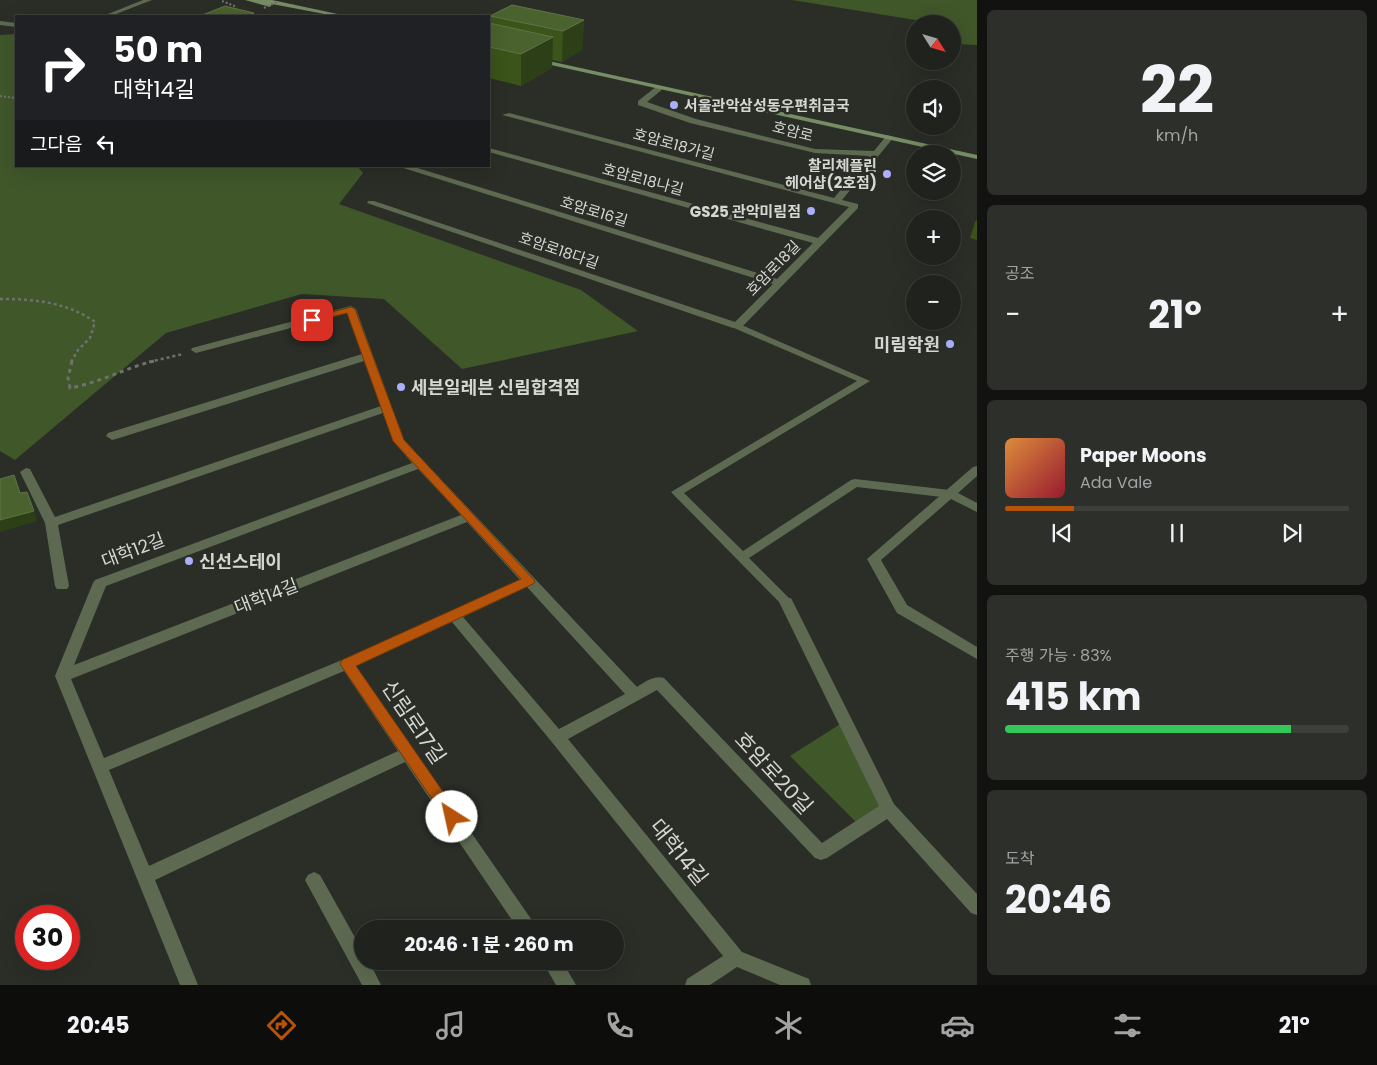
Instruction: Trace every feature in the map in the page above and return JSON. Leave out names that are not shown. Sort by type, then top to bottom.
[{"type":"main road","points":[[248,0],[320,15]]},
{"type":"main road","points":[[262,0],[339,15]]},
{"type":"main road","name":"호암로","points":[[526,56],[714,94],[977,155],[660,88],[526,56]]},
{"type":"street","points":[[109,15],[149,0]]},
{"type":"street","points":[[0,23],[13,24]]},
{"type":"street","points":[[0,28],[13,24]]},
{"type":"street","name":"호암로","points":[[660,88],[641,104],[693,121],[815,151],[877,154]]},
{"type":"street","name":"호암로18가길","points":[[506,114],[836,201]]},
{"type":"street","points":[[836,201],[890,137]]},
{"type":"street","name":"호암로18나길","points":[[490,150],[820,242]]},
{"type":"street","name":"호암로16길","points":[[404,167],[779,283]]},
{"type":"street","name":"호암로18길","points":[[737,326],[855,206],[836,201]]},
{"type":"street","name":"호암로18다길","points":[[371,203],[737,326]]},
{"type":"street","points":[[196,350],[351,309],[399,441],[635,695],[557,737]]},
{"type":"street","points":[[112,436],[368,356]]},
{"type":"street","points":[[51,523],[387,408]]},
{"type":"street","name":"대학12길","points":[[62,676],[100,583],[420,464]]},
{"type":"street","points":[[977,470],[874,559],[902,609],[977,654]]},
{"type":"street","points":[[26,472],[51,523],[62,586]]},
{"type":"street","points":[[950,494],[977,508]]},
{"type":"street","name":"대학14길","points":[[62,676],[469,517]]},
{"type":"street","points":[[99,767],[347,664],[529,581]]},
{"type":"street","points":[[786,602],[888,808],[977,907]]},
{"type":"street","name":"대학14길","points":[[454,615],[557,737],[736,958]]},
{"type":"street","name":"신림로17길","points":[[347,664],[523,920]]},
{"type":"street","points":[[62,676],[189,985]]},
{"type":"street","name":"호암로20길","points":[[635,695],[659,682],[821,854],[888,808]]},
{"type":"street","points":[[144,877],[408,753]]},
{"type":"street","points":[[314,880],[372,985]]},
{"type":"street","points":[[694,985],[736,958],[802,985]]},
{"type":"street","points":[[557,970],[568,985]]},
{"type":"lane","points":[[737,326],[865,382],[678,492],[786,602]]},
{"type":"lane","points":[[742,558],[856,483],[950,494]]},
{"type":"path","points":[[222,2],[242,9]]},
{"type":"path","points":[[264,8],[277,2]]},
{"type":"path","points":[[0,96],[15,98]]},
{"type":"path","points":[[0,299],[47,303],[85,313],[95,322],[90,338],[78,350],[70,364],[68,378],[70,388],[86,385],[136,365],[196,350]]},
{"type":"green space","points":[[792,0],[977,0],[977,45],[961,44],[961,15],[906,15],[906,18]]},
{"type":"green space","points":[[15,34],[15,167],[358,167],[363,173],[339,204],[581,290],[638,331],[462,369],[384,299],[302,294],[166,333],[15,460],[0,451],[0,35]]},
{"type":"green space","points":[[845,721],[888,809],[861,827],[790,756]]},
{"type":"building","points":[[512,5],[584,20],[563,31],[490,16]]},
{"type":"building","points":[[225,6],[254,13],[249,15],[202,15]]},
{"type":"building","points":[[490,23],[553,37],[521,54],[490,47]]},
{"type":"building","points":[[14,475],[20,493],[27,492],[34,511],[0,520],[0,479]]},
{"type":"place","name":"서울관악삼성동우편취급국","points":[[674,105]]},
{"type":"place","name":"찰리체플린 헤어샵(2호점)","points":[[887,174]]},
{"type":"place","name":"GS25 관악미림점","points":[[811,211]]},
{"type":"place","name":"미림학원","points":[[950,344]]},
{"type":"place","name":"세븐일레븐 신림합격점","points":[[401,387]]},
{"type":"place","name":"신선스테이","points":[[189,561]]},
{"type":"route","points":[[312,320],[351,309],[399,441],[529,581],[347,664],[452,817]]}]
